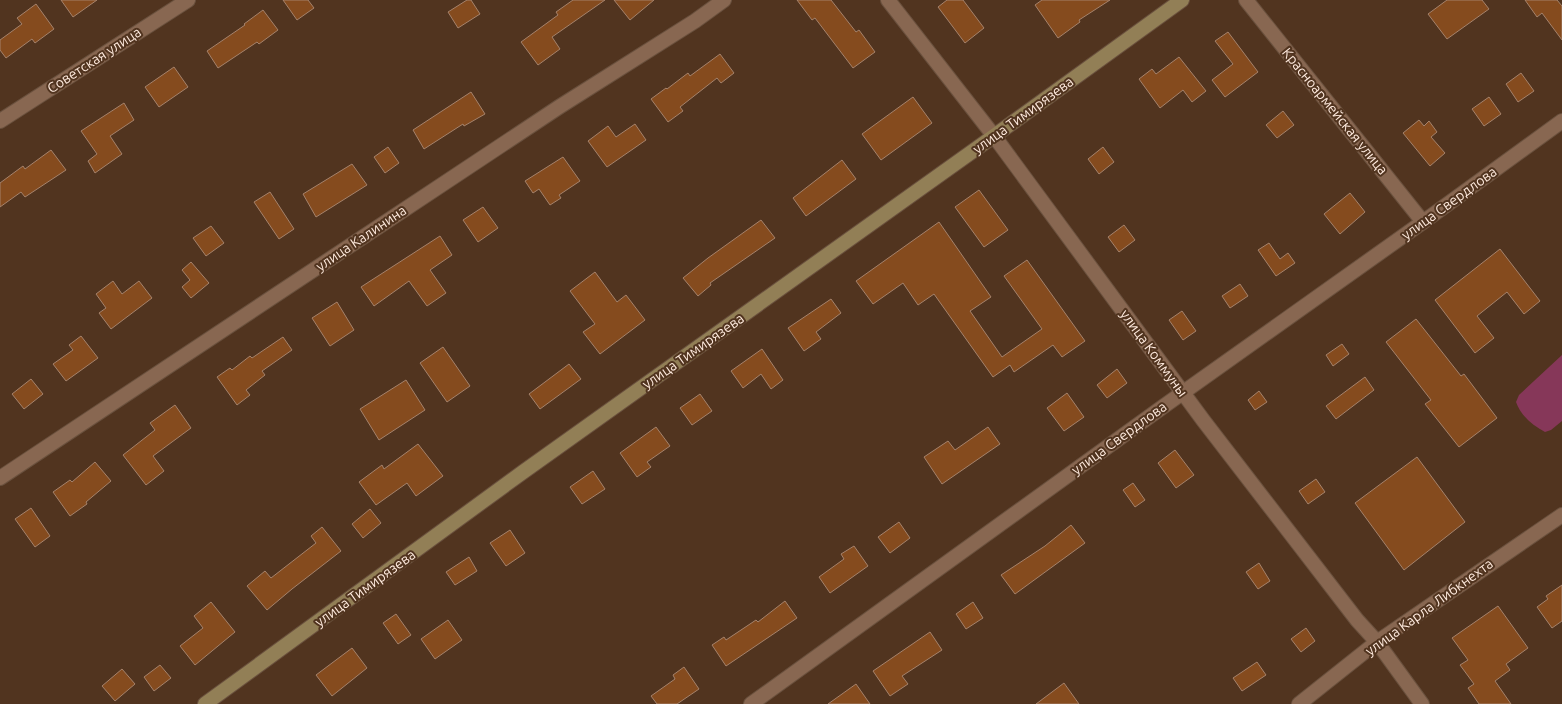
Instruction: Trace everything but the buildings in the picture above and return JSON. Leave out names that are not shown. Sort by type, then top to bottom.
[{"type":"main road","name":"улица Тимирязева","points":[[206,704],[531,466],[1182,0]]},
{"type":"street","name":"Советская улица","points":[[0,120],[188,0]]},
{"type":"street","name":"улица Калинина","points":[[0,478],[559,107],[695,21],[724,0]]},
{"type":"street","name":"улица Коммуны","points":[[888,0],[994,136],[1183,393],[1422,704]]},
{"type":"street","name":"Красноармейская улица","points":[[1246,0],[1423,222]]},
{"type":"street","name":"улица Свердлова","points":[[751,704],[1562,122]]},
{"type":"street","name":"улица Карла Либкнехта","points":[[1299,704],[1376,642],[1562,515]]},
{"type":"shaded area","points":[[1562,355],[1562,421],[1551,430],[1545,432],[1527,420],[1516,402],[1519,395]]}]
